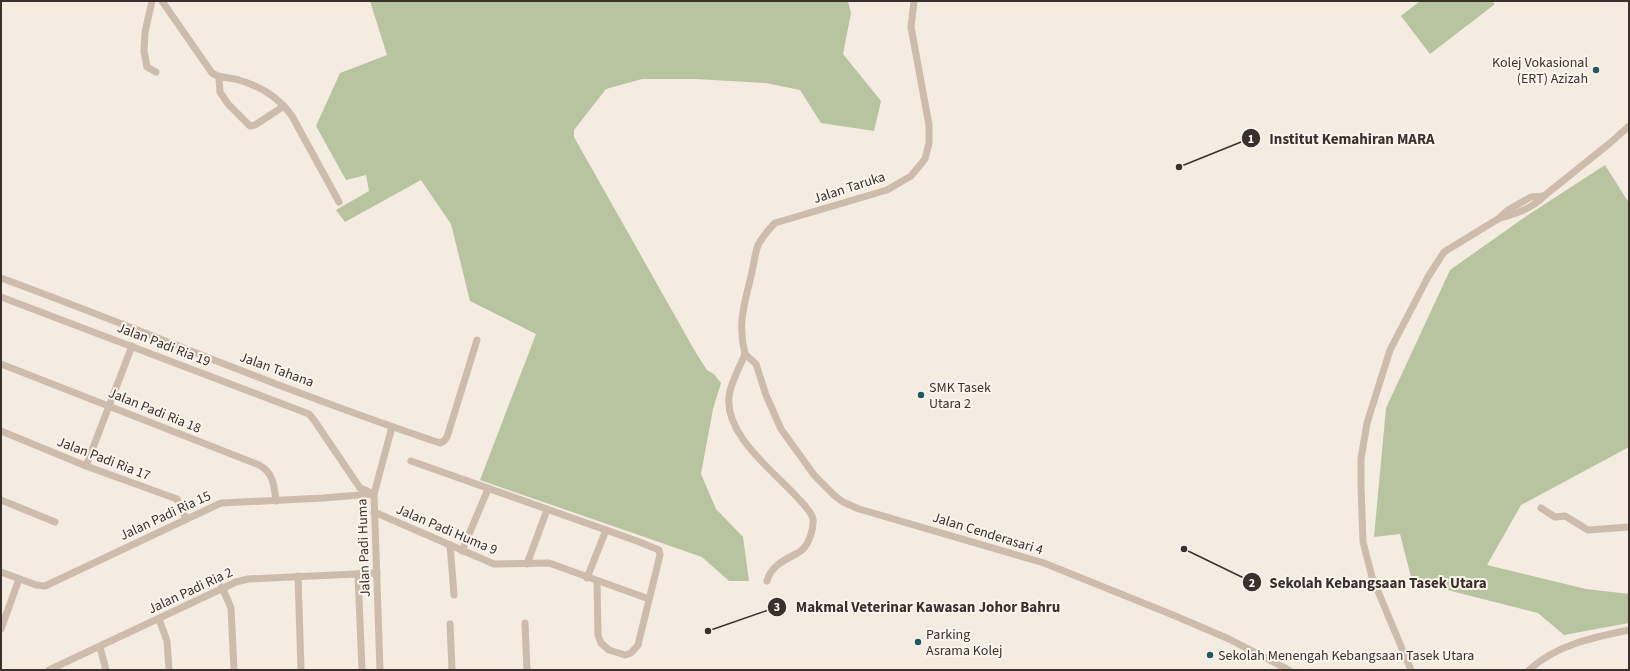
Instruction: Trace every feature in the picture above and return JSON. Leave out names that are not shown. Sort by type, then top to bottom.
[{"type":"street","points":[[152,1],[145,32],[144,51],[147,66],[156,72]]},
{"type":"street","points":[[162,1],[212,74],[220,78],[238,80],[252,85],[271,94],[284,106],[292,116],[339,202]]},
{"type":"street","name":"Jalan Taruka","points":[[745,354],[741,337],[743,308],[758,246],[765,233],[776,223],[887,190],[911,176],[925,159],[929,142],[929,125],[911,27],[914,1]]},
{"type":"street","points":[[220,78],[220,92],[228,104],[250,126],[284,106]]},
{"type":"street","points":[[1498,219],[1511,216],[1537,204],[1544,196],[1629,126]]},
{"type":"street","points":[[1410,670],[1372,577],[1362,538],[1362,459],[1368,424],[1390,350],[1428,277],[1444,252],[1498,219],[1508,210],[1531,197],[1544,196]]},
{"type":"street","name":"Jalan Tahana","points":[[1,278],[392,427],[440,443],[444,441],[447,436],[477,340]]},
{"type":"street","name":"Jalan Padi Ria 19","points":[[1,297],[308,414],[314,420],[360,488],[374,494]]},
{"type":"street","points":[[86,466],[132,346]]},
{"type":"street","points":[[745,354],[730,392],[730,410],[735,424],[742,438],[757,458],[781,480],[810,511],[813,520],[811,534],[802,550],[782,561],[769,573],[768,581]]},
{"type":"street","name":"Jalan Cenderasari 4","points":[[745,354],[756,364],[766,395],[781,429],[814,475],[843,502],[859,509],[1044,563],[1229,639],[1289,670]]},
{"type":"street","name":"Jalan Padi Ria 18","points":[[1,364],[264,468],[269,471],[273,480],[276,501]]},
{"type":"street","name":"Jalan Padi Huma","points":[[380,670],[374,494],[392,427]]},
{"type":"street","name":"Jalan Padi Ria 17","points":[[1,432],[177,500],[186,519]]},
{"type":"street","points":[[411,461],[606,530],[660,552],[638,645],[631,653],[625,655],[609,650],[601,643],[598,635],[597,581]]},
{"type":"street","points":[[462,551],[488,489]]},
{"type":"street","name":"Jalan Padi Ria 15","points":[[1,572],[36,586],[45,586],[221,503],[276,501],[374,494]]},
{"type":"street","points":[[1,500],[55,522]]},
{"type":"street","points":[[1541,508],[1555,517],[1565,516],[1588,530],[1629,527]]},
{"type":"street","points":[[527,564],[547,510]]},
{"type":"street","name":"Jalan Padi Huma 9","points":[[374,512],[494,564],[549,563],[587,578],[649,599]]},
{"type":"street","points":[[587,578],[606,530]]},
{"type":"street","points":[[450,545],[454,595]]},
{"type":"street","name":"Jalan Padi Ria 2","points":[[49,670],[159,619],[222,587],[248,578],[377,573]]},
{"type":"street","name":"Jalan Padi Huma","points":[[358,574],[362,670]]},
{"type":"street","points":[[298,576],[301,670]]},
{"type":"street","points":[[1,629],[19,579]]},
{"type":"street","points":[[222,587],[231,608],[234,670]]},
{"type":"street","points":[[159,619],[167,641],[169,670]]},
{"type":"street","points":[[525,623],[527,670]]},
{"type":"street","points":[[450,624],[452,670]]},
{"type":"street","points":[[1529,670],[1553,652],[1583,641],[1629,630]]},
{"type":"street","points":[[100,647],[106,670]]},
{"type":"green space","points":[[370,1],[848,1],[851,13],[843,54],[881,101],[874,131],[821,123],[800,90],[766,83],[696,79],[642,79],[606,89],[574,130],[574,137],[696,353],[707,370],[714,374],[721,383],[713,409],[701,474],[716,509],[743,537],[749,581],[729,581],[702,557],[480,480],[536,334],[470,301],[451,224],[421,180],[345,222],[336,210],[369,191],[366,175],[346,180],[316,126],[340,73],[387,55]]},
{"type":"green space","points":[[1420,1],[1492,1],[1495,4],[1430,54],[1401,16]]},
{"type":"green space","points":[[1605,165],[1629,203],[1629,447],[1521,505],[1487,565],[1586,589],[1629,594],[1629,623],[1564,635],[1538,613],[1412,581],[1400,534],[1374,537],[1386,408],[1450,270],[1525,217]]},
{"type":"place","name":"Kolej Vokasional (ERT) Azizah","points":[[1596,70]]},
{"type":"place","name":"Institut Kemahiran MARA","points":[[1179,167]]},
{"type":"place","name":"SMK Tasek Utara 2","points":[[921,395]]},
{"type":"place","name":"Sekolah Kebangsaan Tasek Utara","points":[[1184,549]]},
{"type":"place","name":"Makmal Veterinar Kawasan Johor Bahru","points":[[708,631]]},
{"type":"place","name":"Parking Asrama Kolej","points":[[918,642]]},
{"type":"place","name":"Sekolah Menengah Kebangsaan Tasek Utara","points":[[1210,655]]}]
